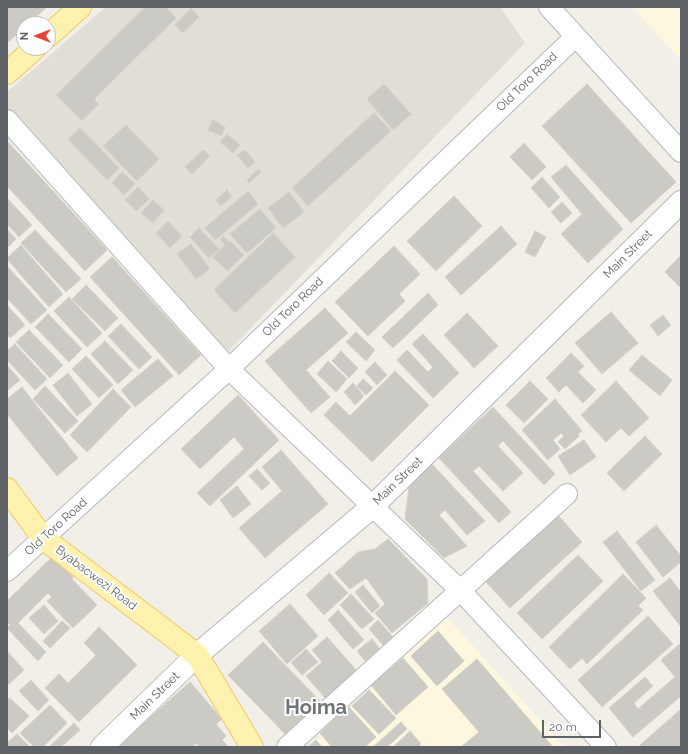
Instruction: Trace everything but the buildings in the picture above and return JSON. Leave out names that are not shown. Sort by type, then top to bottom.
[{"type":"main road","points":[[56,29],[80,7]]},
{"type":"main road","points":[[7,73],[25,56]]},
{"type":"main road","name":"Byabacwezi Road","points":[[7,489],[43,538],[197,655]]},
{"type":"main road","points":[[197,655],[252,747]]},
{"type":"street","points":[[549,7],[681,152]]},
{"type":"street","name":"Old Toro Road","points":[[7,572],[229,369],[575,37]]},
{"type":"street","points":[[7,120],[229,369],[460,590],[606,747]]},
{"type":"street","name":"Main Street","points":[[102,747],[197,655],[373,506],[681,202]]},
{"type":"street","points":[[287,747],[567,494]]},
{"type":"shaded area","points":[[106,7],[500,7],[525,43],[226,354],[118,238],[7,110],[7,92],[49,56],[56,56],[56,50]]},
{"type":"shaded area","points":[[632,7],[681,7],[681,60]]},
{"type":"shaded area","points":[[446,616],[564,747],[310,747]]},
{"type":"district","name":"Hoima","points":[[316,708]]}]
